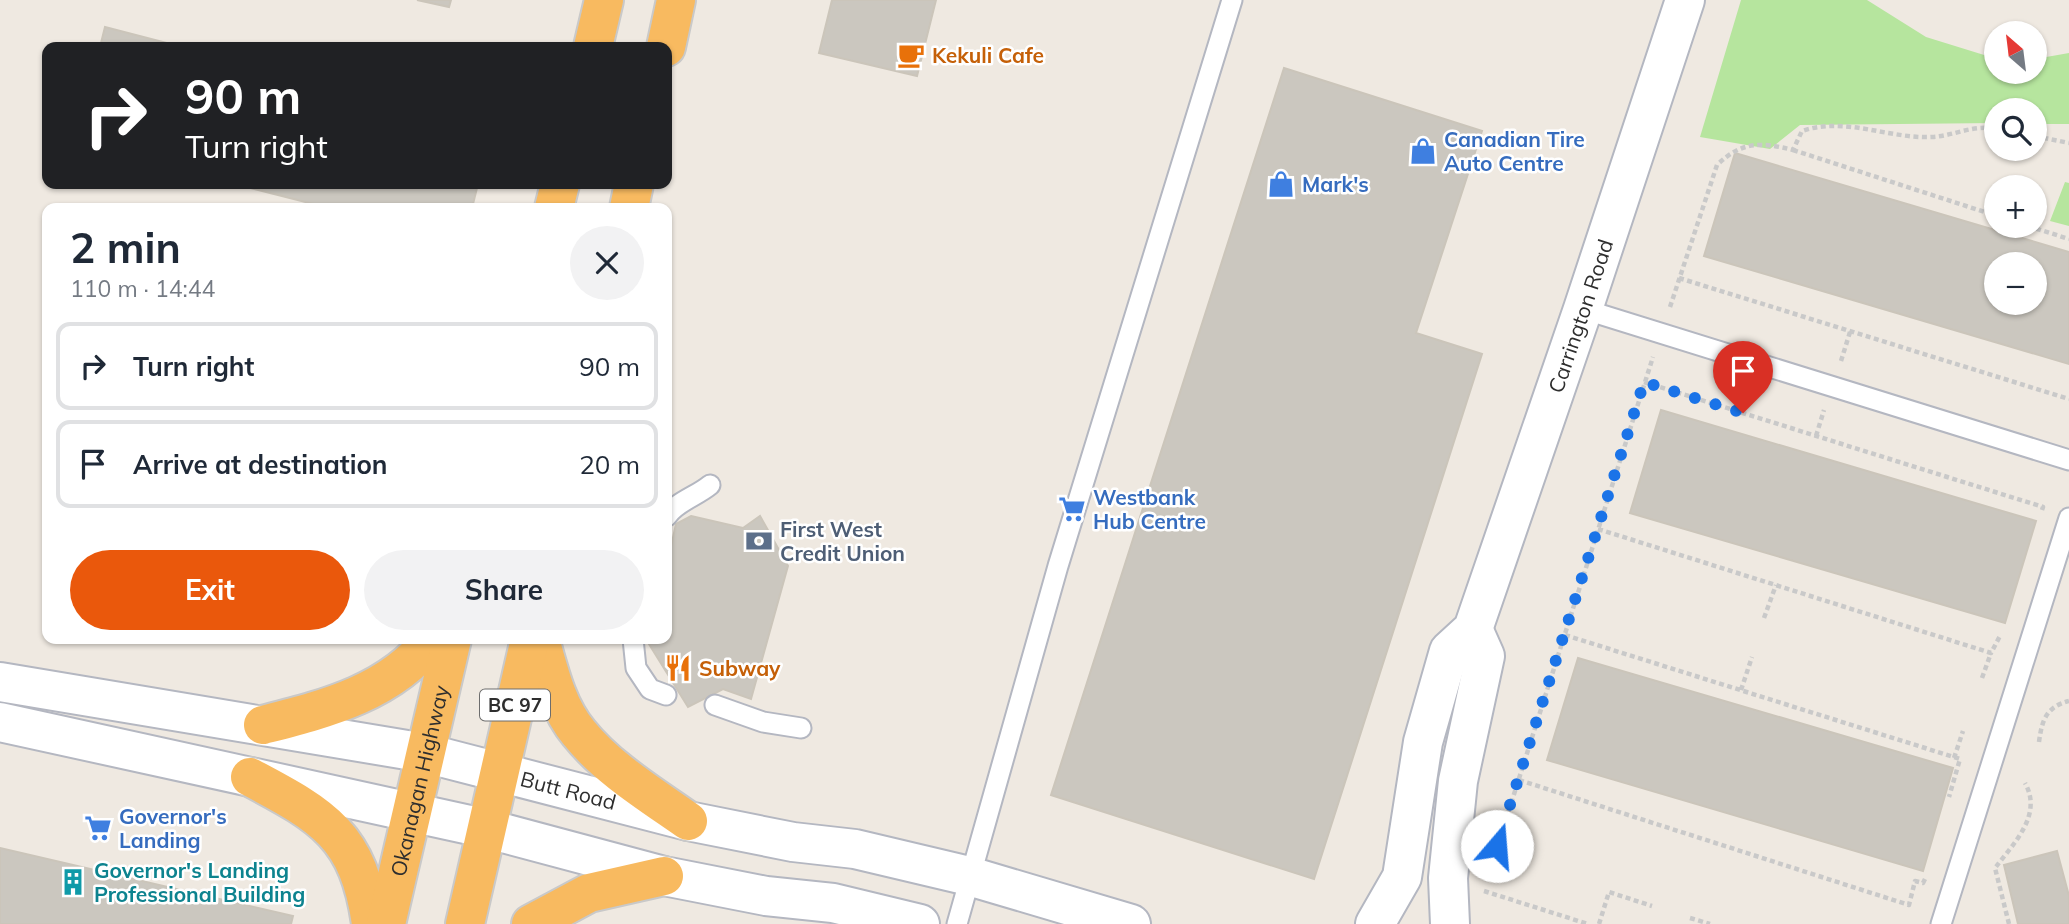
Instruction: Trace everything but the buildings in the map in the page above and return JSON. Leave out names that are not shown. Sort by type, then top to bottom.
[{"type":"highway","points":[[594,42],[604,0]]},
{"type":"highway","points":[[667,42],[676,0]]},
{"type":"highway","points":[[263,725],[334,707],[386,681],[427,644]]},
{"type":"highway","name":"Okanagan Highway","points":[[386,924],[451,644]]},
{"type":"highway","name":"BC 97","points":[[465,924],[529,644]]},
{"type":"highway","points":[[541,644],[553,686],[578,733],[625,776],[688,821]]},
{"type":"highway","points":[[250,777],[306,807],[343,839],[366,889],[371,924]]},
{"type":"highway","points":[[531,924],[589,893],[664,876]]},
{"type":"street","name":"Carrington Road","points":[[1375,924],[1402,877],[1423,743],[1449,651],[1473,629],[1685,0]]},
{"type":"street","points":[[1450,924],[1448,878],[1458,781],[1485,656],[1473,629]]},
{"type":"street","name":"Butt Road","points":[[0,682],[425,752],[688,821],[793,842],[855,849],[970,876],[1131,924]]},
{"type":"street","points":[[0,722],[488,829],[664,876],[766,896],[833,903],[871,918],[920,924]]},
{"type":"lane","points":[[957,924],[1058,566],[1232,0]]},
{"type":"lane","points":[[1583,309],[2069,460]]},
{"type":"lane","points":[[672,508],[694,498],[710,485]]},
{"type":"lane","points":[[1941,924],[2069,518]]},
{"type":"lane","points":[[634,644],[636,668],[650,690],[666,695]]},
{"type":"lane","points":[[715,705],[763,722],[801,729]]},
{"type":"path","points":[[1793,150],[1802,131],[1820,125],[1918,137],[1937,137],[1962,129],[1984,129]]},
{"type":"path","points":[[2047,138],[2069,143]]},
{"type":"path","points":[[1670,307],[1717,165],[1730,153],[1764,143],[1984,212]]},
{"type":"path","points":[[2047,232],[2069,239]]},
{"type":"path","points":[[1679,278],[2069,399]]},
{"type":"path","points":[[1839,365],[1850,332]]},
{"type":"path","points":[[1483,890],[1654,352]]},
{"type":"path","points":[[1644,382],[2043,508],[2039,520]]},
{"type":"path","points":[[1816,436],[1827,404]]},
{"type":"path","points":[[1598,529],[1991,653]]},
{"type":"path","points":[[1764,618],[1776,585]]},
{"type":"path","points":[[1982,678],[1991,653],[2007,623]]},
{"type":"path","points":[[1564,635],[1960,759],[1945,809]]},
{"type":"path","points":[[1741,691],[1752,657]]},
{"type":"path","points":[[2039,742],[2042,720],[2055,705],[2069,701]]},
{"type":"path","points":[[1954,758],[1963,731]]},
{"type":"path","points":[[1519,780],[1909,905],[1915,881],[1923,883],[1927,871]]},
{"type":"path","points":[[2009,924],[1995,868],[2029,823],[2032,794],[2025,783]]},
{"type":"path","points":[[1472,888],[1588,924]]},
{"type":"path","points":[[1599,924],[1609,892],[1652,906]]},
{"type":"path","points":[[1690,918],[1710,924]]},
{"type":"green space","points":[[1741,0],[1867,0],[1926,37],[1984,55],[1984,84],[2048,84],[2048,57],[2069,53],[2069,124],[2047,124],[2047,98],[1984,98],[1984,123],[1800,125],[1770,149],[1700,137]]},
{"type":"green space","points":[[2065,182],[2069,183],[2069,226],[2050,221]]},
{"type":"place","name":"Kekuli Cafe","points":[[911,55]]},
{"type":"place","name":"Canadian Tire Auto Centre","points":[[1423,151]]},
{"type":"place","name":"Mark's","points":[[1281,184]]},
{"type":"place","name":"Westbank Hub Centre","points":[[1072,509]]},
{"type":"place","name":"First West Credit Union","points":[[759,541]]},
{"type":"place","name":"Subway","points":[[678,668]]},
{"type":"place","name":"Governor's Landing","points":[[98,828]]},
{"type":"place","name":"Governor's Landing Professional Building","points":[[73,882]]},
{"type":"route","points":[[1497,846],[1644,382],[1743,413]]}]
